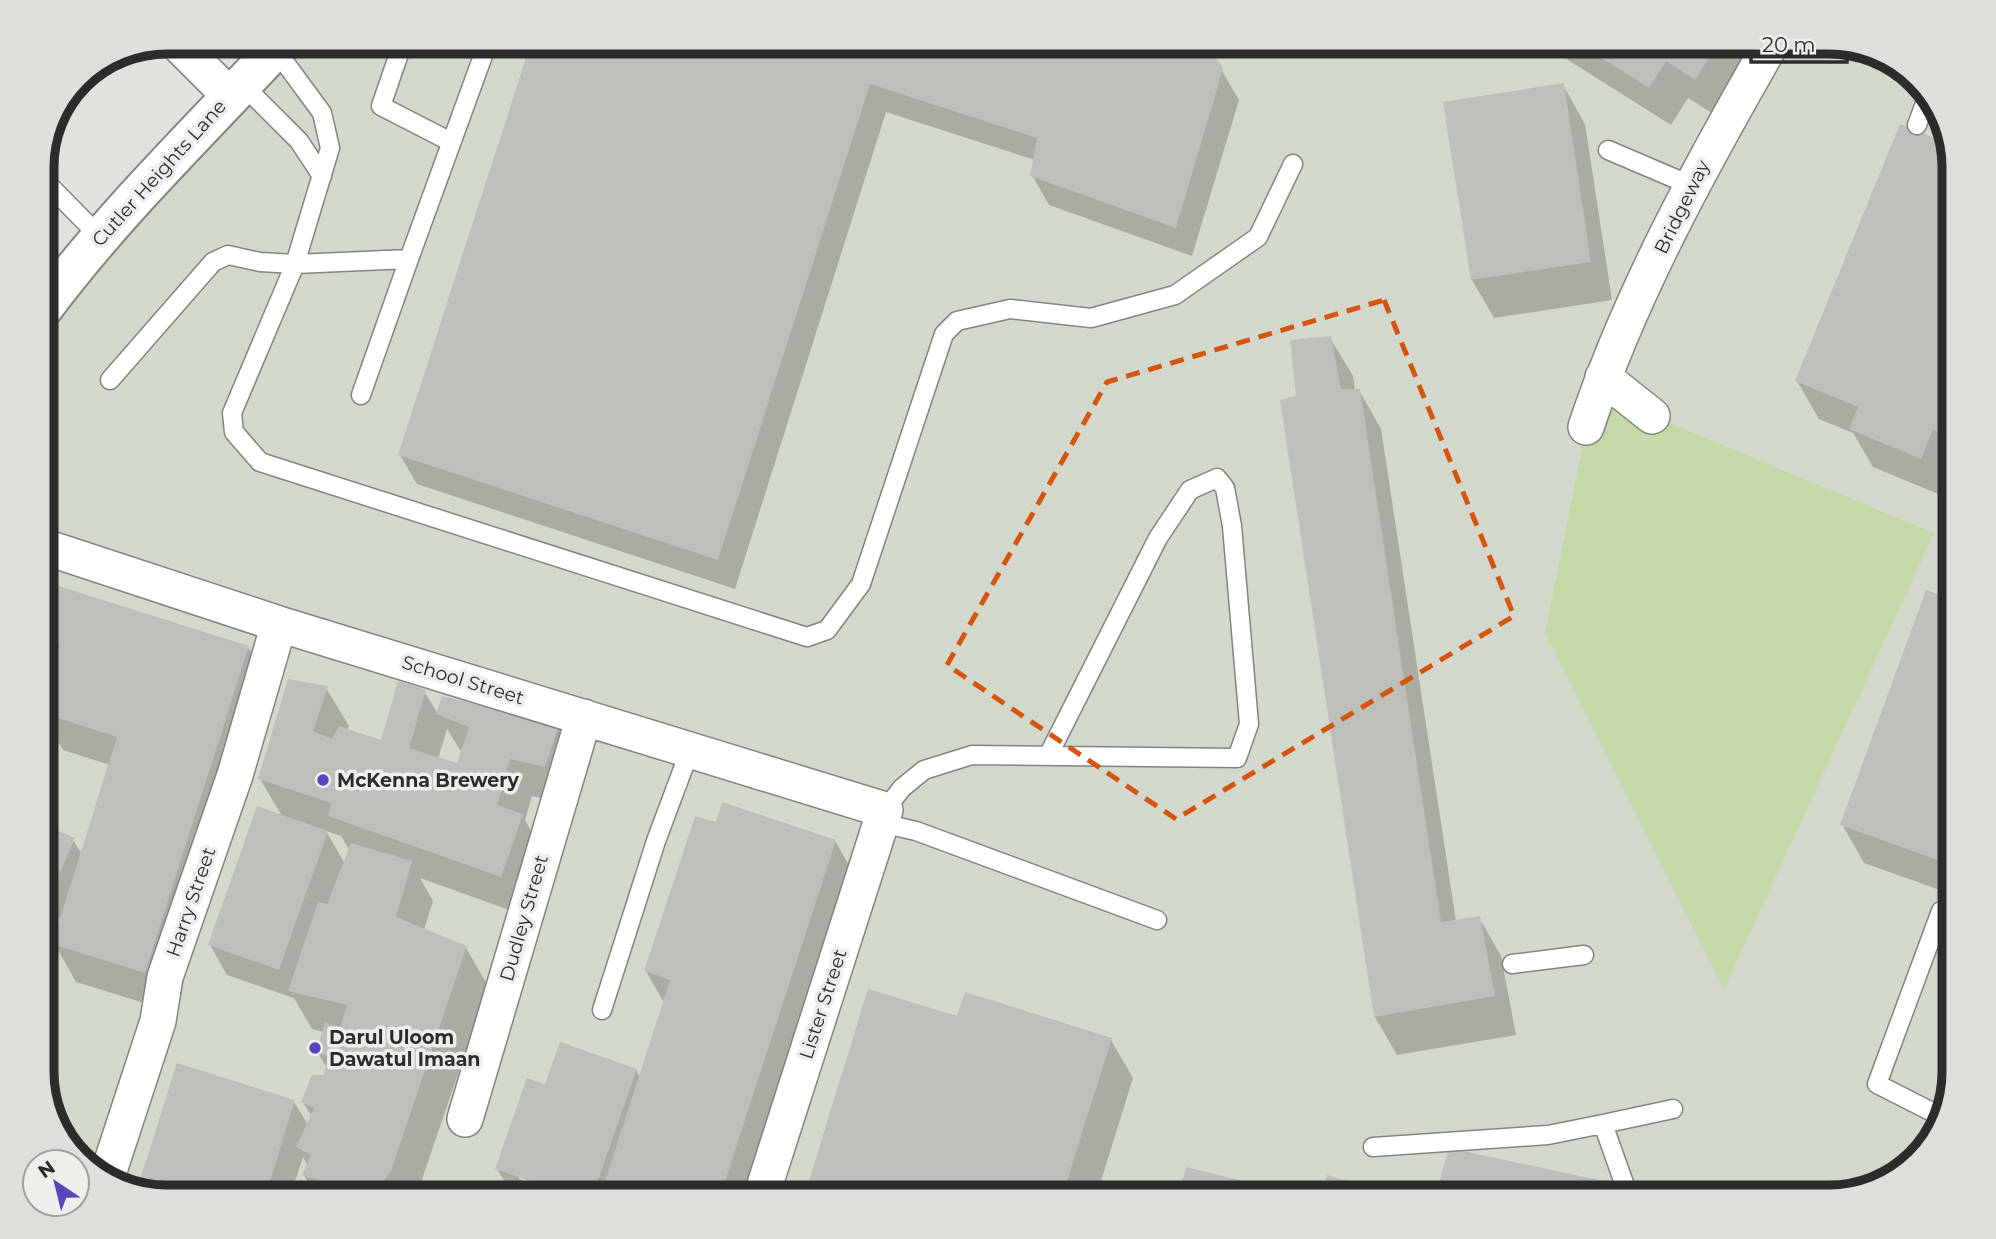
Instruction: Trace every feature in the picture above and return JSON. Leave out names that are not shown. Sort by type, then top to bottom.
[{"type":"street","points":[[191,54],[236,90]]},
{"type":"street","name":"Cutler Heights Lane","points":[[54,295],[100,237],[271,54]]},
{"type":"street","name":"Bridgeway","points":[[1586,428],[1603,377],[1690,186],[1765,54]]},
{"type":"street","points":[[1603,377],[1652,416]]},
{"type":"street","name":"School Street","points":[[54,550],[279,624],[690,750],[883,817]]},
{"type":"street","name":"Harry Street","points":[[105,1166],[158,1021],[165,977],[237,776],[279,624]]},
{"type":"street","name":"Dudley Street","points":[[465,1119],[584,717]]},
{"type":"street","name":"Lister Street","points":[[765,1185],[883,817]]},
{"type":"lane","points":[[284,54],[323,113],[330,148],[295,264],[232,413],[234,432],[260,462],[807,637],[827,630],[861,584],[944,334],[957,321],[1010,309],[1091,318],[1175,295],[1258,237],[1293,164]]},
{"type":"lane","points":[[399,54],[381,106],[451,142]]},
{"type":"lane","points":[[361,395],[484,54]]},
{"type":"lane","points":[[236,90],[299,141],[322,176]]},
{"type":"lane","points":[[1917,125],[1924,106]]},
{"type":"lane","points":[[1608,150],[1690,186]]},
{"type":"lane","points":[[54,190],[100,237]]},
{"type":"lane","points":[[110,380],[213,262],[228,255],[260,262],[295,264],[409,259]]},
{"type":"lane","points":[[1048,756],[1158,538],[1190,490],[1217,478],[1225,488],[1232,526],[1249,724],[1237,758],[1048,756],[972,755],[924,770],[902,788],[883,817],[1157,920]]},
{"type":"lane","points":[[602,1010],[656,841],[690,750]]},
{"type":"lane","points":[[1934,1113],[1877,1084],[1942,911]]},
{"type":"lane","points":[[1512,964],[1584,955]]},
{"type":"lane","points":[[1373,1147],[1548,1135],[1673,1110]]},
{"type":"lane","points":[[1603,1124],[1625,1185]]},
{"type":"highlighted area","points":[[1384,300],[1514,616],[1176,819],[947,665],[1107,382]]},
{"type":"shaded area","points":[[271,54],[1829,54],[1858,58],[1885,69],[1914,93],[1930,117],[1940,145],[1942,160],[1942,1072],[1938,1101],[1927,1128],[1909,1152],[1885,1170],[1858,1181],[1829,1185],[167,1185],[124,1176],[93,1157],[91,1148],[82,1146],[66,1122],[56,1094],[54,297]]},
{"type":"green space","points":[[1603,377],[1652,416],[1934,533],[1724,989],[1545,633],[1586,427]]},
{"type":"building","points":[[527,54],[1214,54],[1223,69],[1176,228],[1030,176],[1037,138],[870,84],[718,560],[398,455]]},
{"type":"building","points":[[1595,54],[1711,54],[1695,80],[1666,61],[1649,88]]},
{"type":"building","points":[[1564,83],[1591,262],[1471,280],[1443,102]]},
{"type":"building","points":[[1900,124],[1938,140],[1942,160],[1942,434],[1933,430],[1921,459],[1849,429],[1858,407],[1795,381]]},
{"type":"building","points":[[1331,336],[1341,389],[1360,389],[1441,922],[1480,916],[1495,996],[1374,1017],[1280,400],[1296,396],[1290,340]]},
{"type":"building","points":[[54,585],[249,646],[145,973],[54,945],[117,737],[54,717],[54,664],[60,645],[54,643]]},
{"type":"building","points":[[1926,590],[1942,596],[1942,862],[1840,825]]},
{"type":"building","points":[[288,679],[328,686],[313,731],[332,739],[339,726],[381,740],[398,681],[426,690],[409,748],[457,763],[469,727],[436,714],[442,696],[559,725],[545,767],[510,759],[497,805],[523,814],[501,877],[328,816],[331,803],[258,779]]},
{"type":"building","points":[[722,802],[836,840],[724,1185],[604,1185],[670,980],[644,971],[695,816],[716,822]]},
{"type":"building","points":[[257,806],[328,831],[279,970],[208,945]]},
{"type":"building","points":[[54,829],[75,838],[54,886]]},
{"type":"building","points":[[351,843],[412,861],[396,917],[467,946],[391,1171],[380,1185],[333,1185],[302,1175],[311,1155],[296,1147],[314,1108],[301,1102],[312,1075],[324,1075],[328,1056],[316,1052],[325,1022],[340,1028],[347,1005],[288,991],[318,902],[327,904]]},
{"type":"building","points":[[868,989],[957,1016],[965,992],[1112,1038],[1066,1185],[808,1185]]},
{"type":"building","points":[[560,1042],[637,1069],[596,1185],[542,1185],[495,1169],[527,1078],[545,1084]]},
{"type":"building","points":[[177,1063],[295,1100],[269,1185],[167,1185],[139,1181]]},
{"type":"building","points":[[1449,1148],[1608,1182],[1610,1185],[1438,1185]]},
{"type":"building","points":[[1186,1167],[1259,1185],[1181,1185]]},
{"type":"building","points":[[1327,1175],[1362,1185],[1325,1185]]},
{"type":"place","name":"McKenna Brewery","points":[[323,780]]},
{"type":"place","name":"Darul Uloom Dawatul Imaan","points":[[315,1048]]}]
